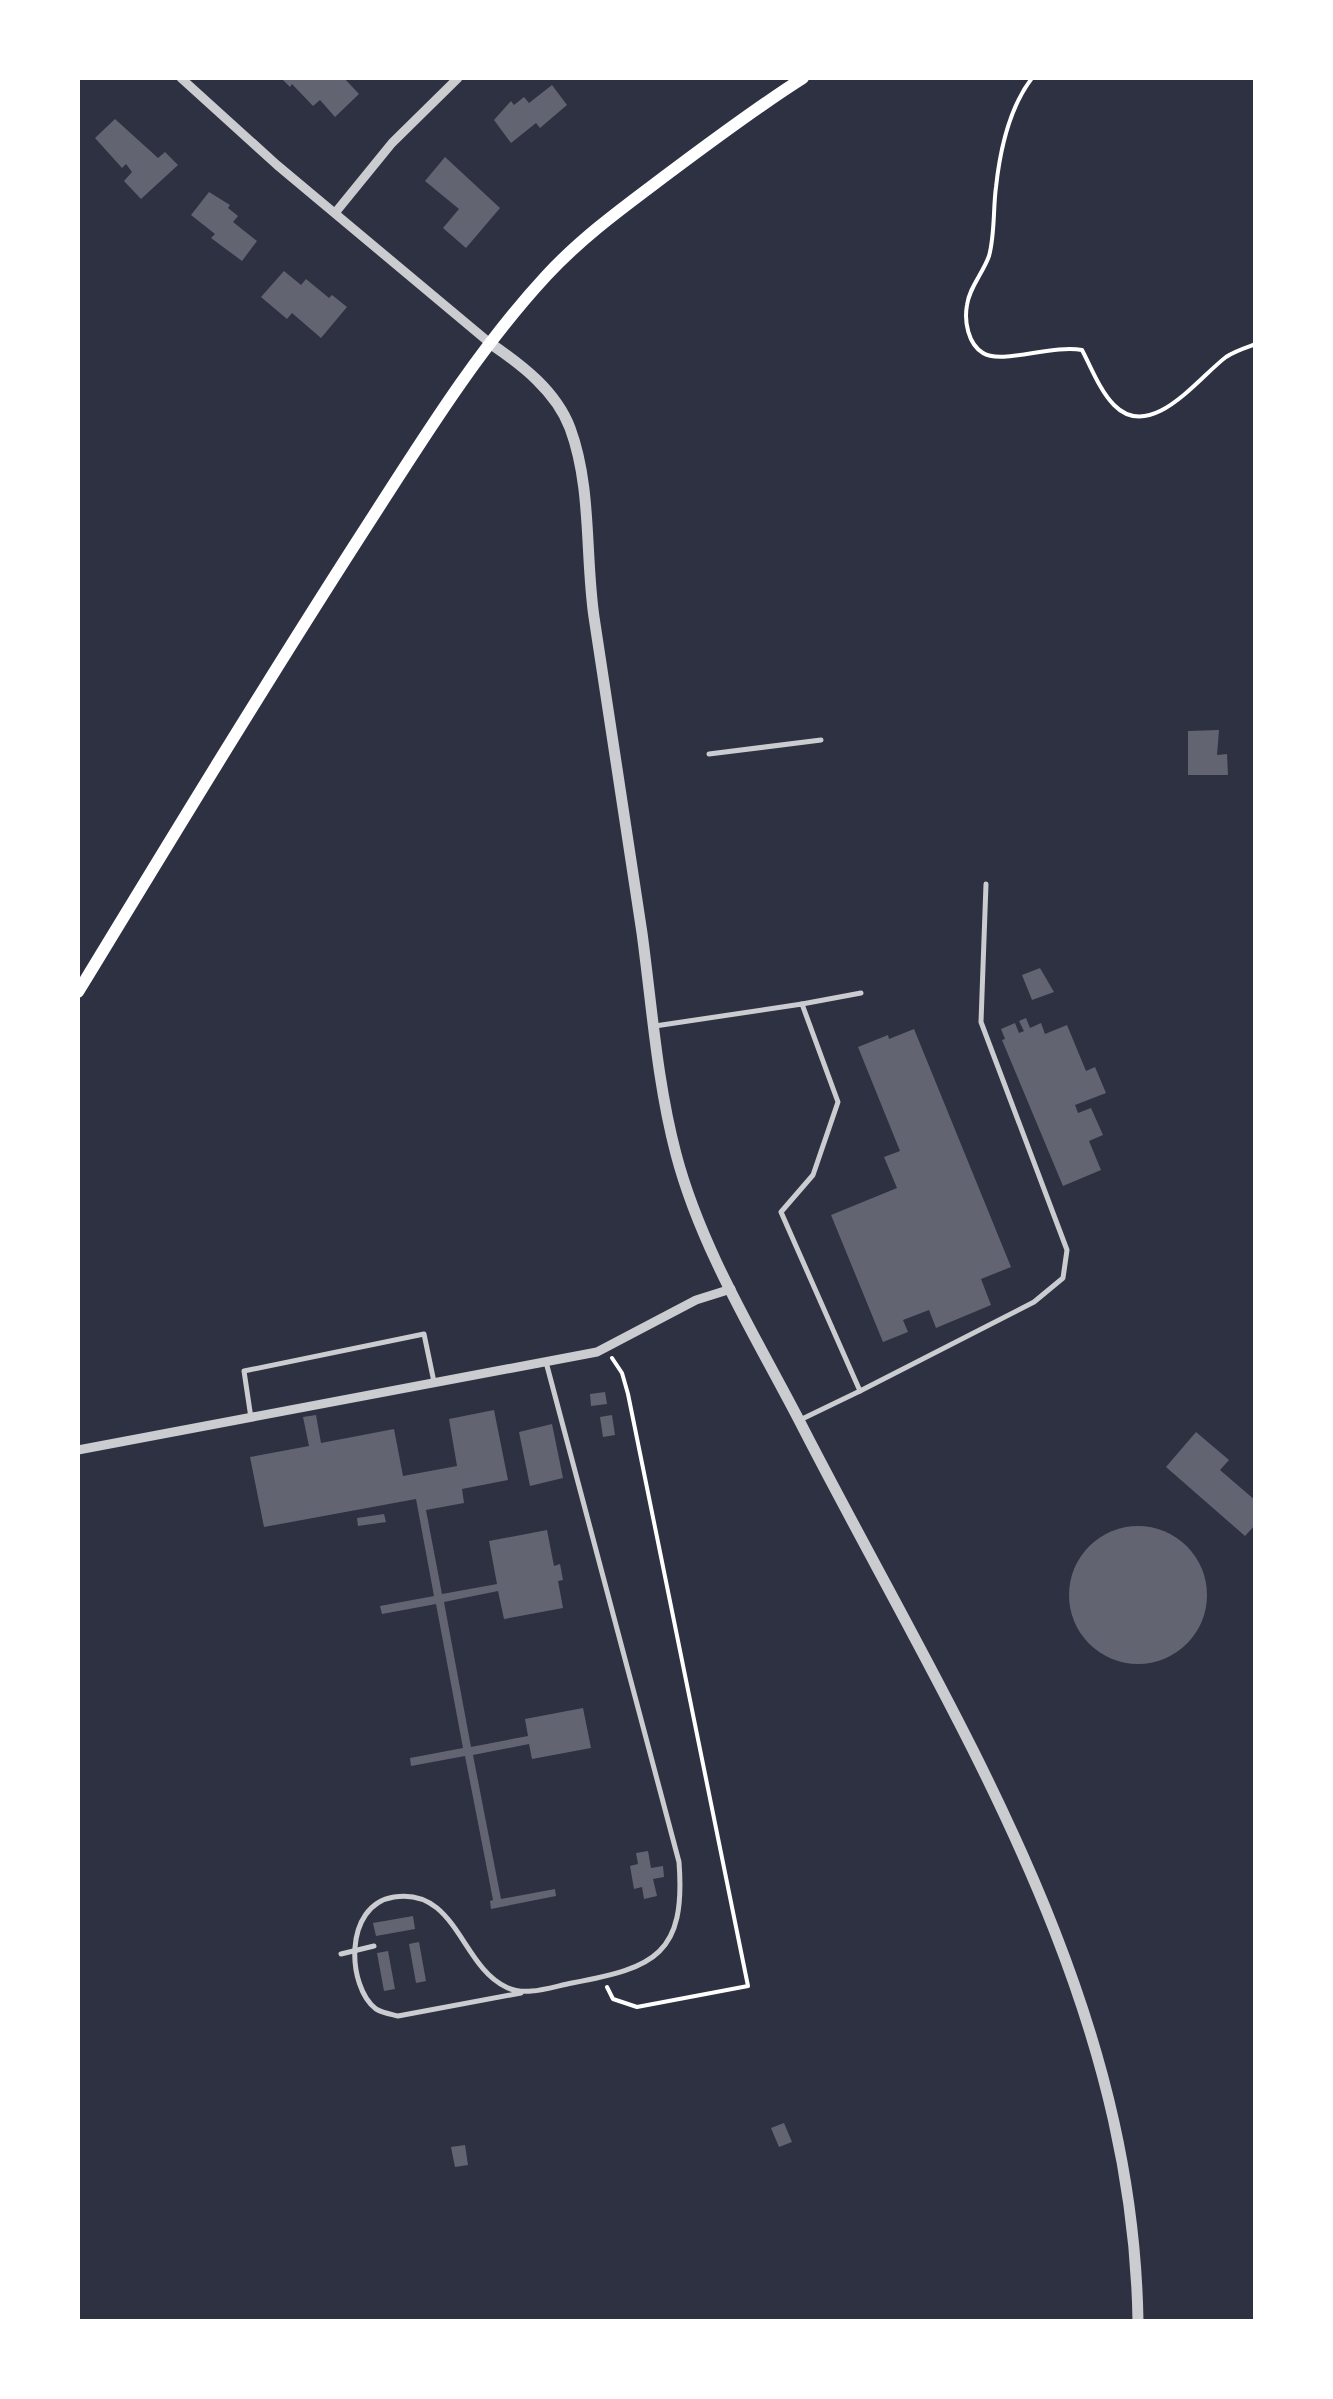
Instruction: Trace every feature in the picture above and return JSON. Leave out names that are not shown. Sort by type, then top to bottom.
[{"type":"main road","points":[[78,992],[255,701],[444,409],[491,344],[544,278],[579,243],[733,125],[803,78]]},
{"type":"street","points":[[181,78],[552,394],[570,426],[579,467],[593,612],[662,1094],[687,1192],[799,1420],[981,1761],[1084,2006],[1127,2183],[1138,2322]]},
{"type":"street","points":[[336,212],[392,143],[458,78]]},
{"type":"street","points":[[78,1450],[606,1348],[696,1300],[732,1289]]},
{"type":"lane","points":[[708,754],[821,740]]},
{"type":"lane","points":[[799,1420],[1034,1302],[1063,1278],[1067,1250],[980,1022],[986,884]]},
{"type":"lane","points":[[654,1026],[860,993]]},
{"type":"lane","points":[[802,1004],[838,1102],[813,1175],[781,1212],[860,1391]]},
{"type":"lane","points":[[250,1418],[244,1370],[424,1334],[434,1382]]},
{"type":"lane","points":[[521,1993],[492,1978],[442,1912],[413,1897],[387,1898],[365,1911],[356,1931],[362,1985],[368,1999],[383,2012],[398,2016],[521,1993],[606,1977],[646,1964],[666,1947],[682,1895],[679,1862],[546,1362]]},
{"type":"lane","points":[[341,1954],[374,1946]]},
{"type":"path","points":[[1032,78],[1011,118],[995,190],[989,254],[966,307],[968,332],[974,346],[990,357],[1054,348],[1082,350],[1112,403],[1126,414],[1141,416],[1160,412],[1228,356],[1256,344]]},
{"type":"path","points":[[606,1348],[622,1373],[628,1394],[748,1986],[637,2007],[614,1999],[606,1977]]},
{"type":"building","points":[[281,78],[344,78],[359,94],[335,117],[320,100],[313,106]]},
{"type":"building","points":[[552,85],[567,105],[540,128],[536,123],[511,143],[494,120],[511,101],[514,105],[524,97],[529,103]]},
{"type":"building","points":[[115,119],[158,158],[165,152],[178,165],[141,199],[124,181],[132,172],[126,164],[122,168],[95,138]]},
{"type":"building","points":[[445,157],[500,208],[466,248],[443,228],[459,209],[425,181]]},
{"type":"building","points":[[209,192],[230,205],[228,208],[238,216],[233,222],[257,241],[242,261],[211,238],[215,234],[191,215]]},
{"type":"building","points":[[284,271],[301,285],[306,279],[347,307],[321,338],[292,313],[287,319],[261,297]]},
{"type":"building","points":[[1219,730],[1217,755],[1227,754],[1228,775],[1188,775],[1188,731]]},
{"type":"building","points":[[1040,968],[1054,992],[1032,1000],[1022,975]]},
{"type":"building","points":[[1026,1018],[1030,1028],[1041,1023],[1045,1034],[1067,1025],[1086,1071],[1095,1067],[1106,1093],[1075,1105],[1078,1113],[1091,1108],[1103,1135],[1089,1141],[1101,1170],[1063,1186],[1002,1040],[1005,1039],[1001,1029],[1015,1023],[1019,1033],[1024,1031],[1019,1021]]},
{"type":"building","points":[[914,1029],[1011,1267],[981,1279],[991,1305],[936,1328],[929,1310],[903,1320],[908,1332],[883,1342],[831,1215],[897,1188],[884,1157],[900,1151],[858,1047]]},
{"type":"building","points":[[605,1392],[607,1404],[591,1406],[590,1394]]},
{"type":"building","points":[[494,1410],[508,1480],[462,1489],[464,1503],[426,1510],[442,1594],[497,1584],[489,1541],[547,1530],[554,1566],[560,1564],[563,1580],[558,1581],[563,1608],[504,1619],[498,1591],[444,1602],[471,1747],[528,1736],[525,1719],[583,1708],[591,1748],[532,1759],[529,1744],[473,1755],[501,1899],[555,1889],[556,1896],[491,1909],[493,1900],[465,1756],[411,1766],[410,1758],[463,1748],[436,1604],[382,1614],[380,1606],[434,1596],[416,1499],[264,1527],[250,1457],[309,1446],[303,1417],[316,1415],[321,1443],[394,1429],[403,1476],[457,1466],[449,1419]]},
{"type":"building","points":[[612,1415],[615,1435],[603,1437],[600,1417]]},
{"type":"building","points":[[552,1424],[563,1478],[530,1486],[519,1432]]},
{"type":"building","points":[[1196,1432],[1229,1460],[1220,1470],[1256,1501],[1256,1524],[1245,1536],[1166,1467]]},
{"type":"building","points":[[384,1514],[386,1522],[358,1526],[357,1518]]},
{"type":"building","points":[[1138,1526],[1165,1531],[1187,1546],[1202,1568],[1207,1595],[1202,1622],[1187,1644],[1165,1659],[1138,1664],[1111,1659],[1089,1644],[1074,1622],[1069,1595],[1074,1568],[1089,1546],[1111,1531]]},
{"type":"building","points":[[648,1851],[651,1868],[663,1866],[664,1877],[653,1879],[657,1896],[644,1899],[642,1887],[634,1889],[630,1866],[638,1864],[636,1853]]},
{"type":"building","points":[[413,1916],[415,1929],[376,1936],[373,1923]]},
{"type":"building","points":[[419,1942],[426,1981],[416,1983],[409,1944]]},
{"type":"building","points":[[388,1951],[395,1989],[384,1991],[377,1953]]},
{"type":"building","points":[[784,2123],[792,2142],[779,2147],[771,2128]]},
{"type":"building","points":[[465,2145],[468,2165],[455,2167],[451,2147]]}]
